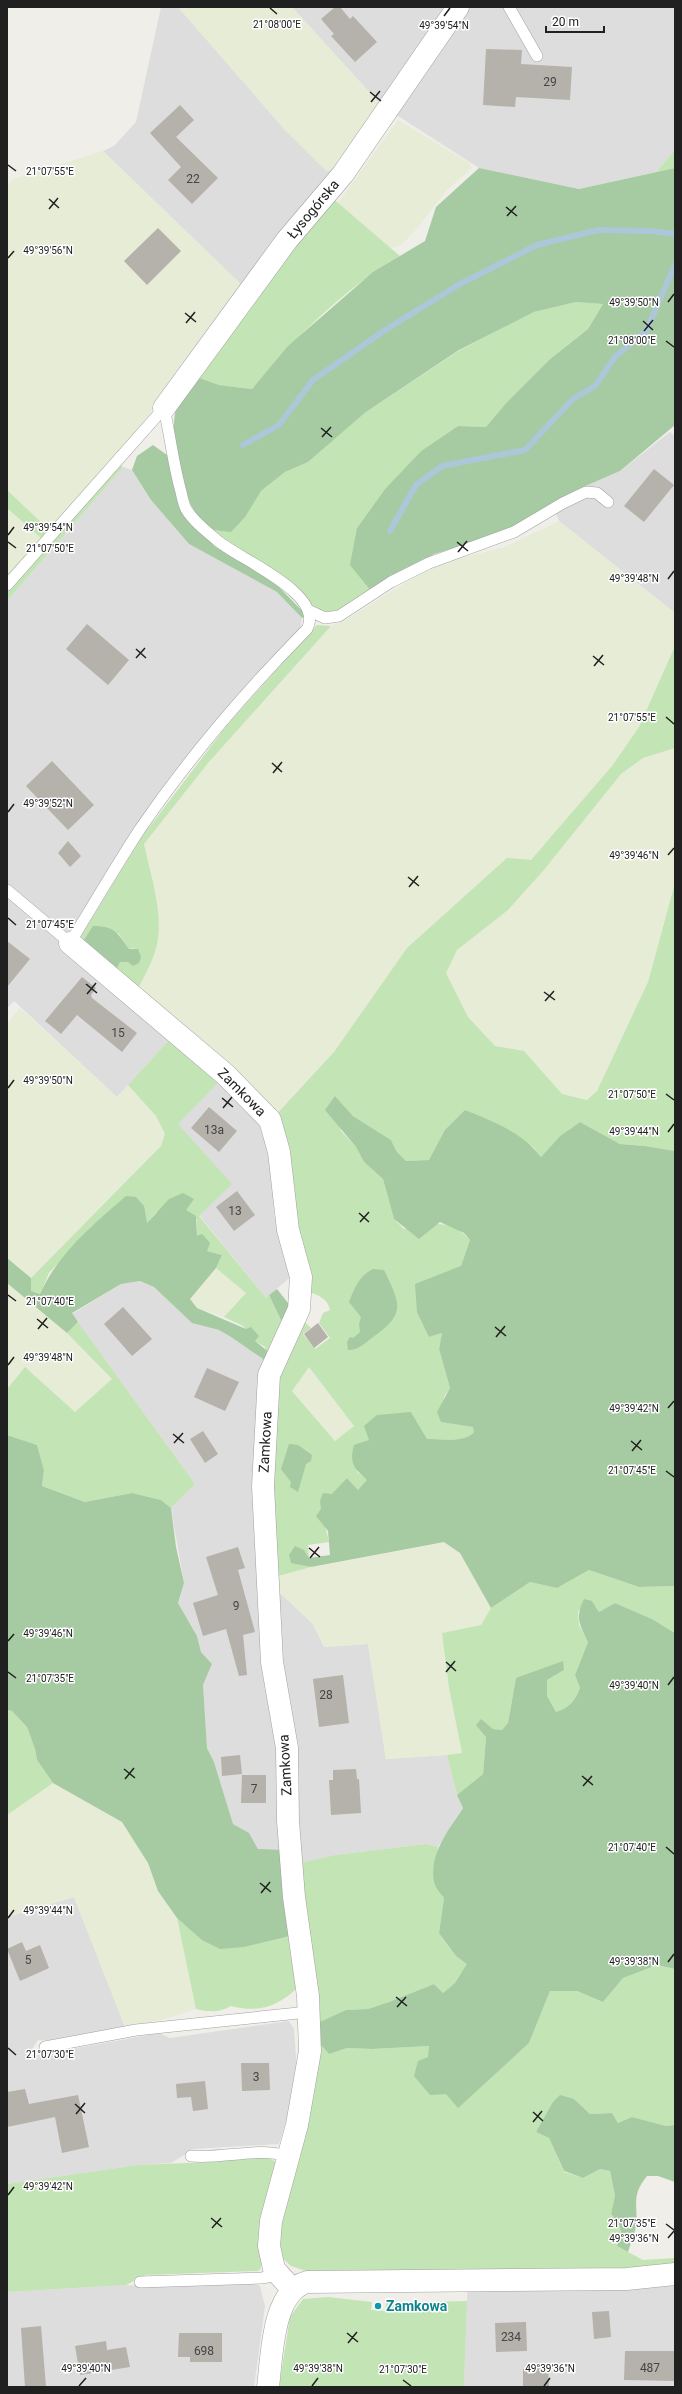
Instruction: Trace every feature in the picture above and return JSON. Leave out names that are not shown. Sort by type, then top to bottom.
[{"type":"street","name":"Łysogórska","points":[[164,408],[287,240],[343,174],[458,7]]},
{"type":"street","name":"Zamkowa","points":[[70,943],[226,1075],[270,1120],[279,1152],[288,1230],[301,1277],[299,1309],[269,1375],[263,1486],[272,1662],[287,1748],[288,1821],[294,1897],[308,1996],[310,2051],[297,2125],[270,2221],[271,2258],[285,2282]]},
{"type":"street","points":[[268,2387],[278,2320],[286,2298],[285,2282],[300,2284],[315,2280],[627,2279],[675,2274]]},
{"type":"lane","points":[[509,7],[537,56]]},
{"type":"lane","points":[[7,585],[164,408]]},
{"type":"lane","points":[[164,408],[176,474],[186,508],[197,523],[219,543],[280,580],[300,598],[310,611],[325,618],[338,616],[391,582],[429,563],[514,532],[563,503],[586,492],[597,493],[608,502]]},
{"type":"lane","points":[[7,890],[70,943],[145,823],[253,686],[307,630],[311,621],[310,611]]},
{"type":"lane","points":[[45,2047],[136,2030],[308,2012]]},
{"type":"lane","points":[[191,2156],[204,2157],[255,2151],[272,2151],[288,2156]]},
{"type":"lane","points":[[140,2282],[262,2278],[285,2282]]},
{"type":"shaded area","points":[[161,7],[178,7],[286,131],[336,170],[239,294],[239,283],[103,151],[114,146],[136,122]]},
{"type":"shaded area","points":[[292,7],[675,7],[675,150],[656,172],[579,189],[479,168],[381,105]]},
{"type":"shaded area","points":[[670,432],[675,436],[675,613],[559,521],[552,504],[574,491],[620,471]]},
{"type":"shaded area","points":[[123,467],[132,470],[151,500],[189,544],[277,592],[302,618],[300,631],[269,660],[216,723],[157,800],[61,943],[169,1040],[117,1097],[14,1001],[7,1008],[7,601]]},
{"type":"shaded area","points":[[218,1083],[269,1135],[272,1154],[274,1215],[294,1274],[266,1298],[199,1215],[177,1124]]},
{"type":"shaded area","points":[[140,1281],[154,1287],[192,1323],[219,1330],[266,1361],[278,1591],[313,1624],[324,1647],[368,1644],[386,1759],[447,1755],[457,1795],[463,1807],[438,1847],[426,1844],[335,1855],[300,1863],[258,1849],[249,1833],[233,1824],[214,1762],[207,1748],[203,1685],[212,1664],[201,1652],[197,1636],[178,1603],[184,1583],[171,1508],[195,1484],[72,1314],[121,1284]]},
{"type":"shaded area","points":[[74,1897],[125,2027],[56,2041],[38,2040],[27,2057],[159,2033],[170,2038],[289,2021],[294,2029],[297,2071],[293,2099],[279,2144],[194,2149],[171,2163],[138,2165],[7,2184],[7,1917]]},
{"type":"shaded area","points":[[675,2268],[675,2387],[464,2387],[468,2272]]},
{"type":"shaded area","points":[[251,2283],[260,2286],[265,2306],[254,2387],[7,2387],[7,2292],[126,2285],[152,2287]]},
{"type":"green space","points":[[178,7],[292,7],[381,105],[336,170],[326,171],[286,131]]},
{"type":"green space","points":[[398,120],[469,163],[472,168],[447,190],[414,232],[400,246],[391,248],[338,203]]},
{"type":"green space","points":[[675,150],[675,168],[656,172]]},
{"type":"green space","points":[[103,151],[240,283],[239,294],[132,437],[54,526],[44,525],[7,490],[7,185],[14,179]]},
{"type":"green space","points":[[479,168],[579,189],[675,168],[675,425],[620,471],[574,491],[529,519],[485,539],[434,554],[372,592],[350,565],[357,528],[385,489],[421,451],[458,426],[486,427],[507,402],[549,360],[588,329],[603,304],[576,302],[534,312],[459,350],[366,412],[308,462],[285,472],[261,491],[245,517],[231,532],[210,528],[200,519],[191,505],[184,489],[175,453],[174,418],[177,405],[182,394],[194,376],[219,385],[252,389],[288,346],[373,272],[425,241],[436,207]]},
{"type":"green space","points":[[330,196],[400,256],[379,269],[339,299],[320,316],[268,370],[252,389],[219,385],[194,376]]},
{"type":"green space","points":[[576,302],[603,304],[588,329],[549,360],[507,402],[486,427],[458,426],[421,451],[385,489],[357,528],[372,592],[348,607],[335,611],[321,611],[220,539],[210,528],[231,532],[261,491],[285,472],[308,462],[366,412],[460,350],[534,312]]},
{"type":"green space","points":[[153,445],[167,455],[174,486],[184,513],[214,546],[240,559],[278,586],[306,615],[302,618],[277,592],[189,544],[151,500],[132,470],[137,456]]},
{"type":"green space","points":[[114,458],[123,467],[7,601],[7,575],[41,538],[7,508],[7,490],[44,525],[54,526]]},
{"type":"green space","points":[[7,508],[41,538],[7,575]]},
{"type":"green space","points":[[559,521],[675,613],[675,646],[639,727],[612,766],[531,860],[407,948],[334,1052],[273,1118],[135,994],[146,974],[157,904],[144,844],[208,763],[331,626],[349,618],[419,574],[458,559],[505,547]]},
{"type":"green space","points":[[317,625],[331,626],[208,763],[144,844],[155,891],[159,927],[155,952],[135,994],[108,973],[120,962],[128,962],[134,948],[129,949],[118,933],[88,948],[80,938],[141,838],[228,724]]},
{"type":"green space","points":[[675,646],[675,748],[643,758],[621,774],[543,871],[508,910],[457,950],[446,973],[468,1017],[495,1046],[524,1051],[562,1094],[587,1100],[597,1091],[648,982],[675,883],[675,1151],[620,1144],[580,1122],[560,1136],[541,1157],[533,1147],[465,1110],[429,1160],[406,1161],[397,1152],[391,1140],[353,1116],[335,1096],[341,1131],[356,1147],[364,1162],[383,1179],[394,1219],[404,1229],[431,1224],[447,1225],[462,1233],[470,1240],[461,1266],[429,1337],[442,1333],[439,1349],[450,1388],[444,1397],[442,1422],[474,1427],[474,1432],[464,1438],[458,1439],[427,1439],[411,1412],[369,1440],[357,1472],[368,1480],[358,1490],[347,1478],[321,1509],[329,1542],[308,1545],[309,1558],[304,1550],[291,1562],[311,1567],[278,1576],[269,1456],[275,1389],[305,1322],[311,1328],[303,1334],[315,1349],[330,1338],[319,1323],[323,1313],[330,1310],[329,1306],[324,1300],[307,1291],[273,1118],[334,1052],[407,948],[507,858],[531,860],[612,766],[639,727]],"holes":[[[309,1367],[354,1426],[335,1441],[292,1391]]]},
{"type":"green space","points":[[675,748],[675,883],[648,982],[597,1091],[587,1100],[562,1094],[524,1051],[495,1046],[468,1017],[446,973],[457,950],[508,910],[543,871],[621,774],[643,758]]},
{"type":"green space","points":[[93,926],[106,927],[114,931],[129,949],[138,949],[141,957],[139,963],[133,966],[128,962],[120,962],[115,972],[88,948],[84,940]]},
{"type":"green space","points":[[20,1008],[117,1097],[128,1085],[156,1116],[165,1134],[161,1146],[31,1278],[7,1258],[7,1024]]},
{"type":"green space","points":[[169,1040],[218,1083],[178,1124],[232,1184],[199,1216],[266,1298],[269,1295],[282,1322],[269,1363],[265,1347],[255,1341],[243,1326],[224,1317],[246,1293],[216,1268],[222,1255],[207,1251],[207,1248],[197,1236],[197,1219],[156,1212],[147,1223],[93,1225],[49,1273],[40,1294],[31,1291],[31,1278],[161,1146],[165,1134],[156,1116],[128,1085]]},
{"type":"green space","points":[[335,1096],[353,1116],[391,1140],[397,1152],[406,1161],[429,1160],[445,1130],[465,1110],[506,1128],[524,1140],[541,1157],[560,1136],[580,1122],[620,1144],[675,1151],[675,1591],[674,1586],[639,1587],[589,1570],[557,1588],[530,1582],[491,1608],[460,1553],[444,1542],[311,1567],[291,1563],[289,1555],[295,1546],[304,1550],[309,1558],[330,1555],[328,1531],[316,1516],[321,1509],[320,1501],[323,1493],[332,1494],[347,1478],[358,1490],[367,1480],[356,1469],[352,1461],[352,1457],[354,1445],[369,1440],[364,1426],[377,1415],[411,1412],[427,1439],[458,1439],[464,1438],[474,1432],[473,1427],[441,1422],[437,1412],[450,1388],[439,1349],[442,1333],[429,1337],[417,1312],[415,1284],[461,1266],[470,1240],[464,1233],[440,1222],[419,1239],[394,1219],[383,1179],[364,1162],[356,1147],[325,1110]]},
{"type":"green space","points":[[183,1193],[194,1199],[186,1210],[196,1216],[197,1236],[202,1234],[210,1243],[207,1251],[222,1255],[216,1268],[190,1299],[197,1308],[246,1329],[251,1327],[259,1336],[255,1341],[270,1353],[266,1361],[219,1330],[192,1323],[154,1287],[140,1281],[121,1284],[72,1313],[78,1322],[67,1333],[7,1283],[7,1258],[31,1278],[31,1291],[40,1294],[56,1265],[77,1240],[126,1196],[136,1197],[144,1206],[147,1223],[169,1199]]},
{"type":"green space","points":[[216,1268],[246,1293],[224,1317],[197,1308],[189,1299]]},
{"type":"green space","points":[[373,1269],[384,1270],[397,1301],[395,1315],[391,1322],[383,1330],[358,1348],[348,1350],[347,1342],[350,1337],[353,1338],[360,1332],[359,1324],[361,1317],[349,1302],[361,1279]]},
{"type":"green space","points":[[7,1283],[62,1328],[112,1379],[75,1412],[25,1367],[7,1388]]},
{"type":"green space","points":[[277,1289],[292,1308],[282,1322],[269,1295]]},
{"type":"green space","points":[[78,1322],[195,1484],[171,1508],[161,1500],[132,1493],[85,1502],[42,1486],[44,1470],[37,1445],[7,1435],[7,1389],[25,1367],[75,1412],[112,1379],[67,1333]]},
{"type":"green space","points":[[309,1367],[354,1426],[335,1441],[292,1390]]},
{"type":"green space","points":[[7,1435],[37,1445],[44,1470],[42,1486],[85,1502],[132,1493],[161,1500],[171,1508],[176,1547],[184,1583],[178,1603],[197,1636],[201,1652],[212,1664],[203,1685],[207,1748],[214,1762],[233,1824],[249,1833],[258,1849],[284,1850],[282,1895],[294,1935],[244,1947],[220,1949],[202,1940],[177,1918],[158,1891],[148,1863],[122,1822],[53,1783],[37,1760],[35,1749],[27,1727],[12,1711],[7,1710]]},
{"type":"green space","points":[[289,1444],[298,1445],[312,1455],[311,1461],[306,1464],[298,1492],[290,1487],[291,1482],[281,1469]]},
{"type":"green space","points":[[444,1542],[460,1553],[491,1608],[481,1625],[442,1633],[449,1688],[462,1754],[386,1759],[368,1644],[324,1647],[313,1624],[278,1591],[278,1576],[287,1572]]},
{"type":"green space","points":[[589,1570],[639,1587],[674,1586],[675,1633],[652,1619],[615,1603],[599,1612],[592,1601],[578,1611],[579,1625],[588,1642],[575,1675],[580,1688],[576,1697],[568,1706],[556,1712],[547,1696],[547,1680],[564,1670],[516,1678],[508,1723],[502,1730],[493,1729],[481,1720],[486,1737],[483,1774],[457,1795],[447,1755],[462,1753],[449,1688],[442,1633],[481,1625],[491,1608],[530,1582],[557,1588]]},
{"type":"green space","points":[[584,1599],[592,1601],[599,1612],[615,1603],[652,1619],[675,1633],[675,1969],[657,1965],[623,1978],[603,2002],[577,1991],[550,1991],[529,2043],[458,2108],[446,2094],[430,2095],[414,2076],[418,2061],[428,2057],[429,2046],[373,2049],[347,2048],[329,2054],[321,2045],[320,2022],[346,2010],[368,2009],[434,1984],[443,1993],[455,1983],[467,1964],[456,1956],[439,1933],[444,1898],[434,1882],[433,1871],[434,1861],[441,1842],[463,1808],[457,1795],[483,1774],[486,1737],[476,1725],[481,1719],[493,1729],[502,1730],[508,1723],[516,1678],[563,1661],[564,1670],[547,1680],[547,1696],[556,1712],[565,1708],[571,1703],[576,1697],[580,1688],[575,1675],[588,1642],[579,1620],[581,1605]]},
{"type":"green space","points":[[7,1710],[12,1711],[27,1727],[35,1749],[37,1760],[53,1783],[7,1815]]},
{"type":"green space","points":[[53,1783],[122,1822],[148,1863],[158,1891],[177,1918],[196,2009],[165,2019],[125,2027],[74,1897],[7,1917],[7,1815]]},
{"type":"green space","points":[[426,1844],[438,1847],[434,1883],[444,1898],[439,1933],[456,1956],[468,1964],[455,1983],[443,1993],[434,1984],[368,2009],[346,2010],[321,2022],[321,2045],[329,2054],[347,2048],[373,2049],[429,2046],[429,2054],[434,2071],[447,2094],[458,2107],[529,2043],[550,1991],[577,1991],[603,2002],[623,1978],[657,1965],[675,1969],[675,2125],[666,2126],[632,2117],[618,2123],[612,2113],[590,2114],[574,2099],[542,2122],[536,2132],[549,2138],[564,2172],[583,2178],[600,2169],[610,2171],[615,2195],[611,2214],[619,2225],[621,2232],[617,2246],[643,2260],[675,2258],[675,2268],[306,2271],[291,2266],[280,2256],[278,2211],[310,2103],[300,1863],[335,1855]]},
{"type":"green space","points":[[177,1918],[189,1928],[281,1938],[294,1935],[298,1987],[283,1999],[267,2007],[250,2009],[231,2006],[222,2010],[214,2011],[196,2009]]},
{"type":"green space","points":[[560,2095],[574,2099],[590,2114],[612,2113],[618,2123],[632,2117],[666,2126],[675,2125],[675,2182],[658,2176],[647,2176],[638,2190],[635,2231],[628,2252],[617,2246],[621,2232],[619,2225],[611,2214],[615,2195],[610,2171],[600,2169],[583,2178],[564,2171],[549,2138],[536,2132],[553,2102]]},
{"type":"green space","points":[[250,2157],[267,2157],[276,2162],[262,2230],[261,2268],[258,2271],[146,2275],[126,2285],[7,2292],[7,2184],[138,2165],[213,2162]]},
{"type":"green space","points":[[328,2297],[372,2302],[371,2310],[385,2311],[386,2303],[467,2301],[464,2387],[279,2387],[290,2317],[303,2299]]},
{"type":"building","points":[[335,7],[340,7],[350,19],[353,16],[377,42],[355,62],[331,36],[334,34],[321,19]]},
{"type":"building","points":[[486,49],[522,50],[521,64],[572,67],[570,100],[516,97],[515,107],[483,105]]},
{"type":"building","points":[[180,105],[194,120],[176,137],[218,178],[192,204],[168,180],[181,167],[150,133]]},
{"type":"building","points":[[158,228],[181,251],[147,285],[124,261]]},
{"type":"building","points":[[654,469],[674,485],[644,522],[624,506]]},
{"type":"building","points":[[87,624],[129,660],[108,685],[66,649]]},
{"type":"building","points":[[52,761],[94,805],[68,830],[26,786]]},
{"type":"building","points":[[68,841],[81,856],[70,867],[58,853]]},
{"type":"building","points":[[7,941],[30,959],[7,987]]},
{"type":"building","points":[[82,977],[96,988],[91,995],[92,998],[137,1033],[122,1052],[77,1015],[61,1034],[45,1021]]},
{"type":"building","points":[[209,1107],[237,1131],[219,1152],[191,1128]]},
{"type":"building","points":[[237,1191],[255,1215],[234,1231],[216,1207]]},
{"type":"building","points":[[123,1307],[152,1339],[132,1356],[104,1324]]},
{"type":"building","points":[[318,1323],[328,1337],[314,1348],[304,1334]]},
{"type":"building","points":[[207,1368],[239,1382],[225,1411],[194,1397]]},
{"type":"building","points":[[203,1431],[218,1454],[205,1463],[190,1439]]},
{"type":"building","points":[[238,1547],[245,1568],[238,1570],[255,1632],[243,1635],[247,1675],[239,1676],[226,1629],[203,1636],[193,1603],[218,1595],[206,1557]]},
{"type":"building","points":[[343,1675],[349,1723],[319,1727],[313,1679]]},
{"type":"building","points":[[240,1755],[242,1774],[222,1776],[221,1757]]},
{"type":"building","points":[[356,1769],[357,1779],[359,1779],[361,1813],[331,1815],[329,1780],[333,1780],[333,1770]]},
{"type":"building","points":[[242,1775],[266,1775],[266,1803],[241,1803]]},
{"type":"building","points":[[22,1942],[26,1951],[40,1945],[49,1968],[20,1981],[7,1949]]},
{"type":"building","points":[[241,2063],[269,2063],[270,2090],[242,2091]]},
{"type":"building","points":[[205,2081],[208,2109],[193,2111],[191,2097],[177,2098],[176,2084]]},
{"type":"building","points":[[25,2089],[29,2104],[78,2095],[89,2147],[62,2153],[55,2117],[7,2127],[7,2092]]},
{"type":"building","points":[[609,2311],[611,2337],[594,2339],[592,2312]]},
{"type":"building","points":[[526,2322],[527,2351],[496,2352],[495,2323]]},
{"type":"building","points":[[41,2326],[46,2387],[25,2387],[21,2328]]},
{"type":"building","points":[[179,2333],[222,2333],[222,2362],[190,2362],[190,2357],[178,2357]]},
{"type":"building","points":[[106,2341],[107,2350],[126,2347],[130,2367],[80,2375],[75,2346]]},
{"type":"building","points":[[625,2351],[675,2351],[675,2381],[624,2380]]},
{"type":"building","points":[[548,2367],[549,2387],[523,2387],[523,2369]]},
{"type":"waterway","points":[[243,445],[279,425],[313,380],[385,330],[460,284],[537,245],[598,230],[650,231],[675,234]]},
{"type":"waterway","points":[[390,531],[416,485],[442,466],[525,450],[573,399],[595,386],[615,357],[646,331],[675,265]]},
{"type":"place","name":"Zamkowa","points":[[378,2306]]}]
